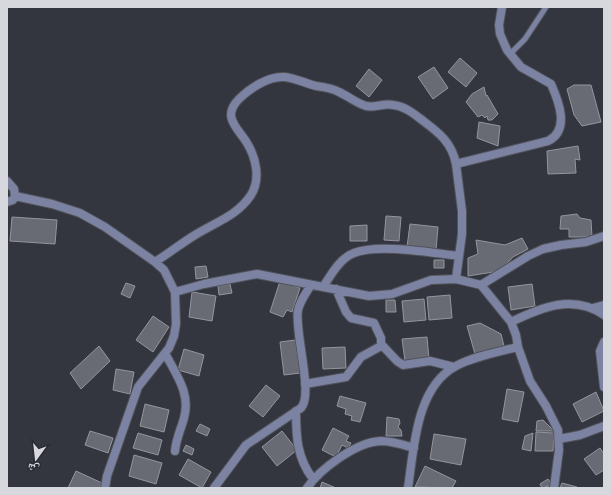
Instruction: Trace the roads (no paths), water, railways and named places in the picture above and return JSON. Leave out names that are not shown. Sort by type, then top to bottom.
[{"type":"street","points":[[456,164],[548,141],[559,132],[561,125],[560,115],[555,92],[551,84],[548,81],[526,71],[510,54],[500,34],[499,25],[502,7]]},
{"type":"street","points":[[155,262],[196,234],[225,220],[251,195],[257,180],[255,166],[250,148],[235,127],[231,114],[234,105],[242,96],[271,79],[284,77],[327,88],[368,106],[389,104],[404,108],[431,126],[445,138],[454,155],[462,211],[456,279]]},
{"type":"street","points":[[7,181],[14,189],[15,196],[14,199],[7,202]]},
{"type":"street","points":[[15,196],[52,204],[80,213],[105,227],[164,270],[174,292],[176,324],[174,336],[169,348],[138,387],[107,476],[105,488]]},
{"type":"street","points":[[481,285],[528,256],[543,249],[586,242],[604,236]]},
{"type":"street","points":[[323,287],[344,260],[353,253],[366,250],[385,249],[459,256]]},
{"type":"street","points":[[174,292],[204,284],[257,274],[361,295],[376,296],[392,294],[431,280],[456,279],[481,285],[511,322],[530,381],[553,418],[559,439],[554,488]]},
{"type":"street","points":[[214,488],[246,445],[296,411],[304,403],[305,384],[298,314],[300,303],[311,285]]},
{"type":"street","points":[[305,384],[346,376],[361,357],[379,348],[381,344],[381,338],[374,324],[368,321],[352,318],[347,314],[336,289]]},
{"type":"street","points":[[511,322],[538,310],[561,304],[579,304],[593,308],[604,316]]},
{"type":"street","points":[[593,308],[604,305]]},
{"type":"street","points":[[604,342],[600,351],[604,388]]},
{"type":"street","points":[[381,344],[397,361],[403,365],[435,361],[454,368]]},
{"type":"street","points":[[408,488],[414,448],[426,399],[439,379],[454,368],[492,354],[518,347]]},
{"type":"street","points":[[165,353],[184,387],[186,400],[184,416],[176,440],[175,451]]},
{"type":"street","points":[[296,411],[296,434],[299,450],[306,469],[313,479]]},
{"type":"street","points":[[559,439],[580,435],[604,426]]},
{"type":"street","points":[[307,488],[313,479],[343,457],[364,445],[382,441],[414,448]]},
{"type":"lane","points":[[510,54],[525,39],[546,7]]}]
